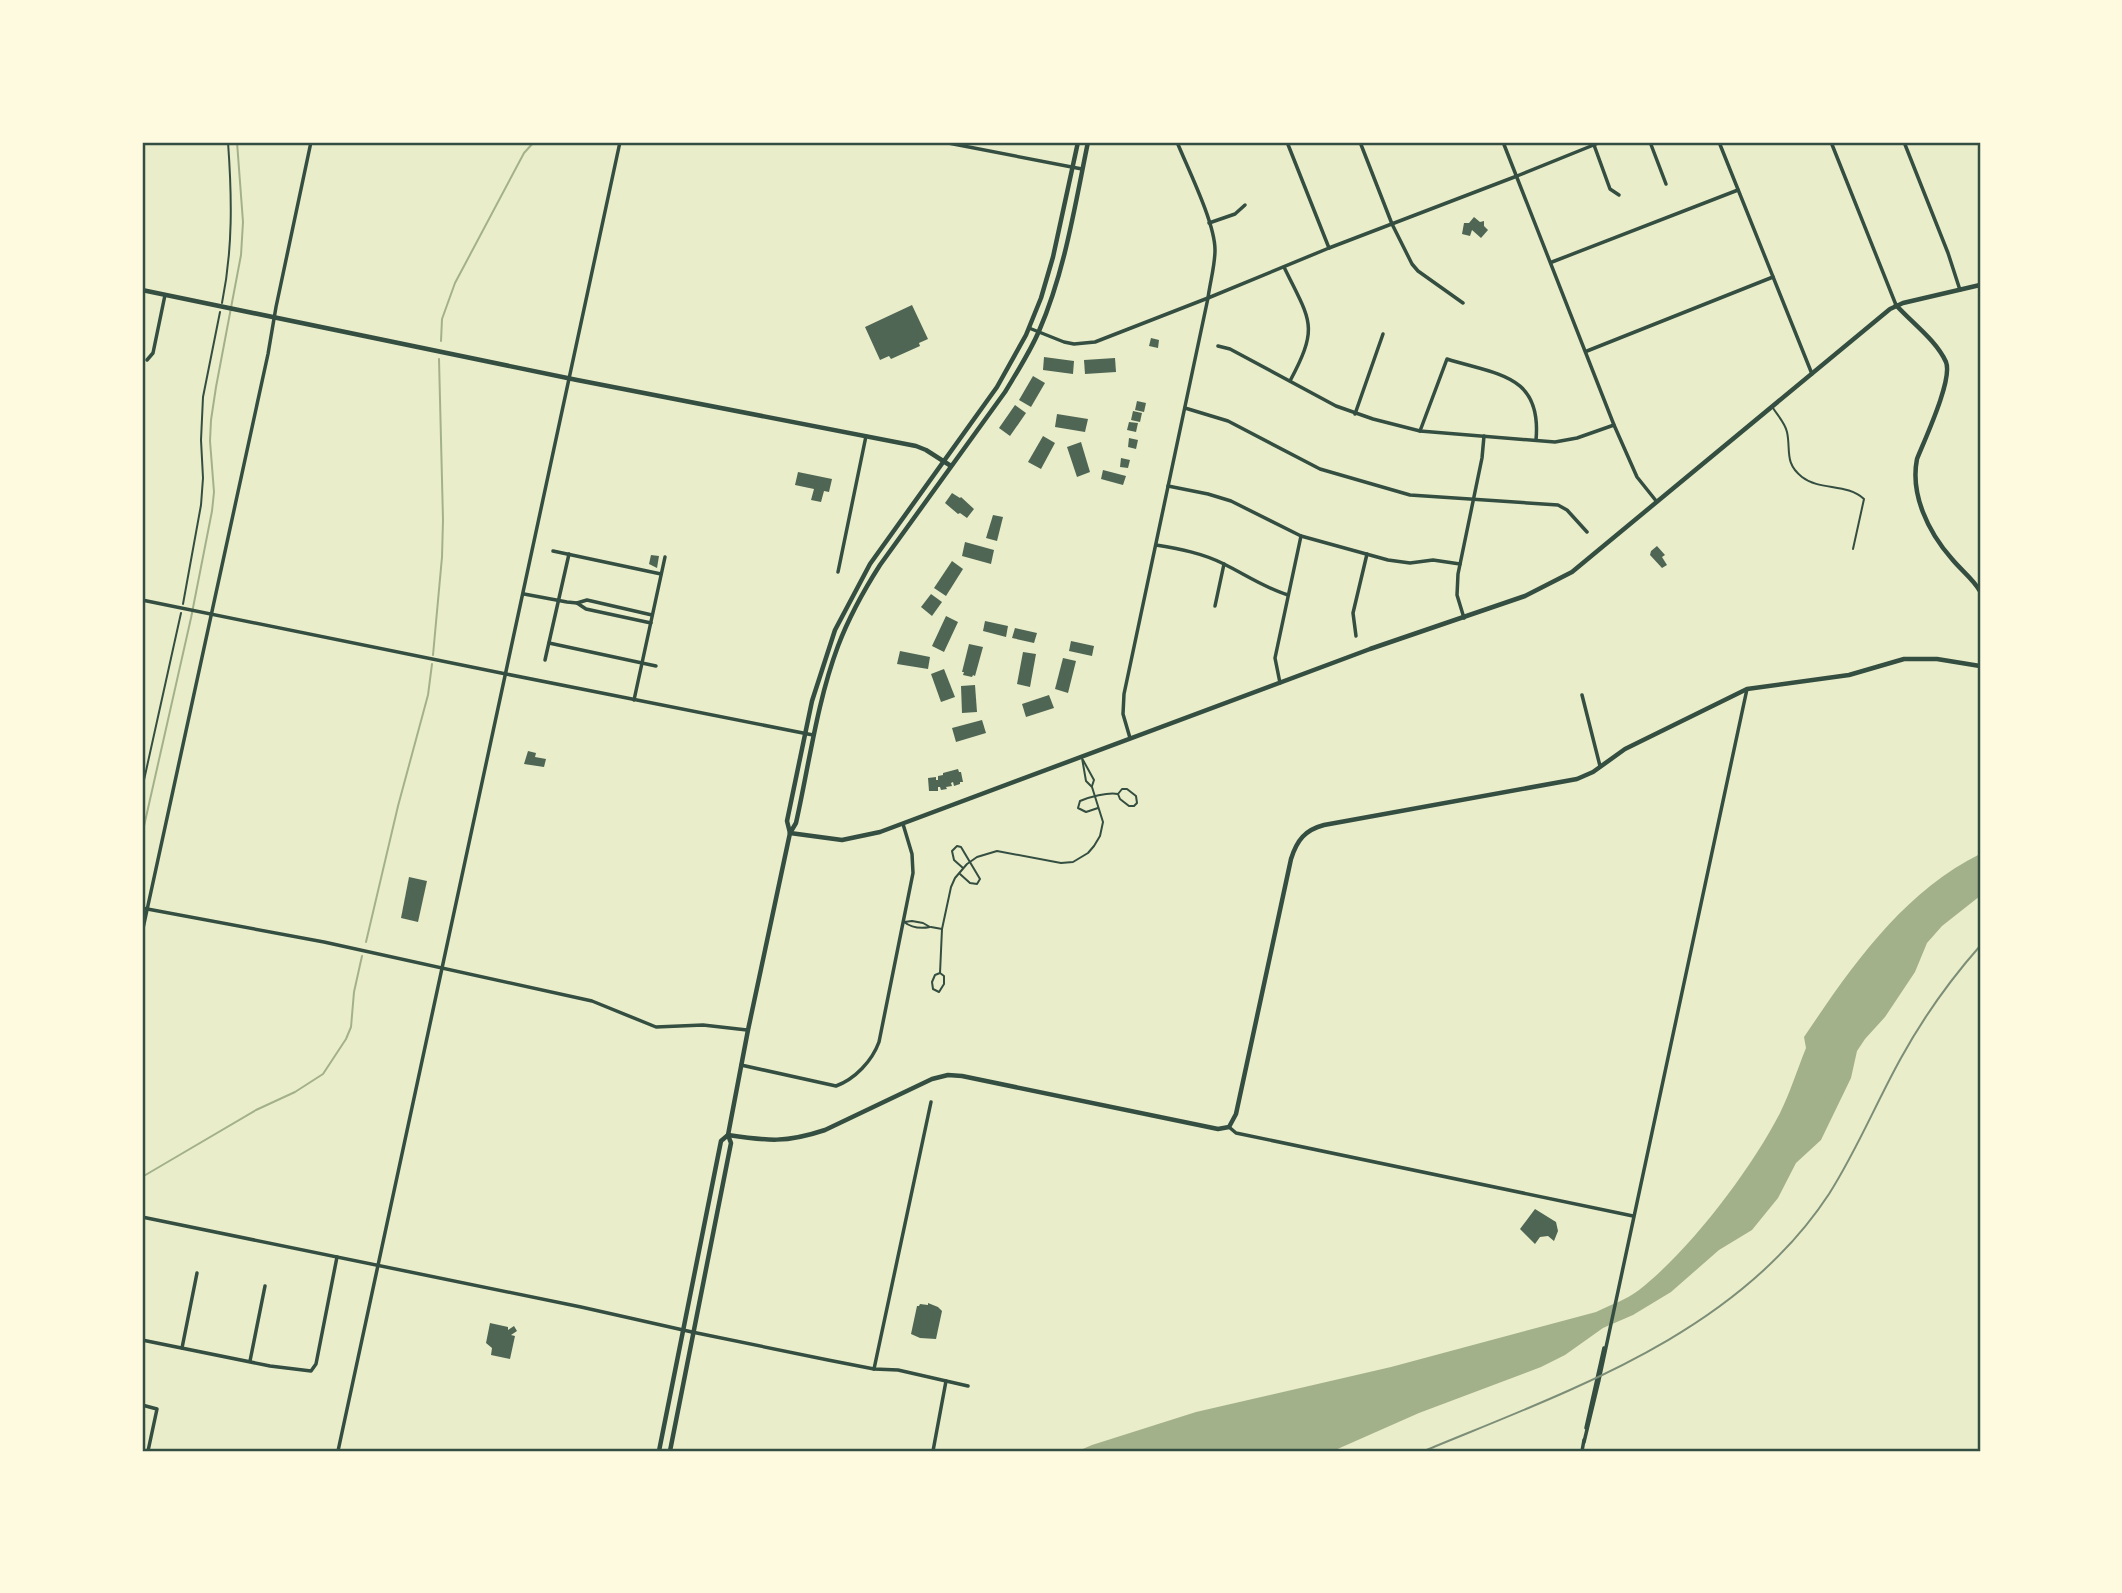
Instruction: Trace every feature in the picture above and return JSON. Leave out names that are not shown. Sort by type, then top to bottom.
[{"type":"main road","points":[[790,833],[788,821],[819,675],[835,630],[870,564],[997,387],[1029,328],[1053,257],[1078,142]]},
{"type":"main road","points":[[670,1451],[731,1143],[728,1135],[748,1030],[790,833],[796,823],[827,684],[843,634],[863,592],[1005,392],[1039,332],[1057,281],[1088,142]]},
{"type":"main road","points":[[790,833],[842,840],[880,832],[1370,649],[1525,596],[1572,572],[1896,305],[1980,285]]},
{"type":"main road","points":[[142,290],[916,446],[951,466]]},
{"type":"main road","points":[[1896,305],[1936,347],[1947,363],[1946,384],[1917,459],[1916,489],[1925,517],[1941,546],[1976,583],[1980,592]]},
{"type":"main road","points":[[835,630],[843,634]]},
{"type":"main road","points":[[659,1451],[721,1141],[728,1135],[780,1141],[813,1135],[932,1079],[948,1075],[1217,1129],[1229,1127],[1237,1114],[1291,859],[1296,844],[1312,829],[1577,779],[1625,749],[1747,689],[1849,675],[1904,659],[1937,659],[1980,666]]},
{"type":"street","points":[[142,933],[144,908],[212,615],[311,142]]},
{"type":"street","points":[[338,1451],[620,142]]},
{"type":"street","points":[[943,142],[1082,170]]},
{"type":"street","points":[[1131,739],[1123,714],[1123,701],[1208,298],[1215,247],[1209,223],[1177,142]]},
{"type":"street","points":[[1287,142],[1329,248]]},
{"type":"street","points":[[1360,142],[1392,224],[1415,268],[1463,303]]},
{"type":"street","points":[[1503,142],[1637,477],[1657,502]]},
{"type":"street","points":[[1029,328],[1064,342],[1095,342],[1601,142]]},
{"type":"street","points":[[1650,142],[1666,184]]},
{"type":"street","points":[[1719,142],[1812,374]]},
{"type":"street","points":[[1830,142],[1896,305]]},
{"type":"street","points":[[1905,142],[1960,290]]},
{"type":"street","points":[[1594,145],[1611,189],[1619,195]]},
{"type":"street","points":[[1552,262],[1738,190]]},
{"type":"street","points":[[1209,223],[1235,214],[1245,205]]},
{"type":"street","points":[[1284,267],[1307,314],[1309,324],[1307,348],[1290,381]]},
{"type":"street","points":[[1587,351],[1773,277]]},
{"type":"street","points":[[147,360],[153,353],[165,295]]},
{"type":"street","points":[[1355,414],[1383,334]]},
{"type":"street","points":[[1218,345],[1336,406],[1355,414],[1420,431],[1555,442],[1577,438],[1615,425]]},
{"type":"street","points":[[1420,431],[1447,359],[1510,379],[1520,385],[1532,400],[1538,425],[1536,440]]},
{"type":"street","points":[[1185,408],[1228,421],[1320,469],[1341,476],[1415,496],[1558,505],[1578,520],[1587,532]]},
{"type":"street","points":[[838,572],[866,436]]},
{"type":"street","points":[[1464,618],[1456,587],[1484,436]]},
{"type":"street","points":[[1168,486],[1231,501],[1301,536],[1367,554],[1398,562],[1433,560],[1460,564]]},
{"type":"street","points":[[1280,683],[1275,658],[1301,536]]},
{"type":"street","points":[[1156,545],[1193,552],[1288,595]]},
{"type":"street","points":[[553,551],[661,574]]},
{"type":"street","points":[[545,660],[569,554]]},
{"type":"street","points":[[1356,636],[1353,613],[1367,554]]},
{"type":"street","points":[[634,700],[665,557]]},
{"type":"street","points":[[1215,606],[1224,564]]},
{"type":"street","points":[[524,594],[577,603],[587,600],[652,615]]},
{"type":"street","points":[[142,600],[814,736]]},
{"type":"street","points":[[577,603],[584,608],[650,623]]},
{"type":"street","points":[[549,643],[656,666]]},
{"type":"street","points":[[1582,1451],[1747,689]]},
{"type":"street","points":[[1582,695],[1600,766]]},
{"type":"street","points":[[741,1065],[830,1086],[841,1084],[866,1063],[879,1042],[904,922],[913,863],[903,824]]},
{"type":"street","points":[[144,908],[328,943],[592,1001],[656,1027],[703,1025],[748,1030]]},
{"type":"street","points":[[874,1368],[931,1102]]},
{"type":"street","points":[[1229,1127],[1236,1133],[1633,1216]]},
{"type":"street","points":[[142,1217],[692,1332],[874,1368],[898,1370],[968,1386]]},
{"type":"street","points":[[142,1339],[250,1362],[311,1371],[316,1364],[337,1257]]},
{"type":"street","points":[[182,1348],[197,1273]]},
{"type":"street","points":[[250,1362],[265,1286]]},
{"type":"street","points":[[933,1451],[946,1381]]},
{"type":"street","points":[[142,1405],[157,1409],[148,1451]]},
{"type":"lane","points":[[1772,408],[1786,428],[1788,454],[1797,472],[1809,481],[1854,492],[1864,499],[1853,549]]},
{"type":"lane","points":[[1082,758],[1094,779],[1092,787]]},
{"type":"lane","points":[[940,973],[934,975],[932,982],[933,989],[939,992],[945,980],[940,973],[942,929],[951,887],[970,862],[997,851],[1060,863],[1073,862],[1088,853],[1100,836],[1103,822],[1092,787],[1086,781],[1082,758]]},
{"type":"lane","points":[[1099,808],[1086,812],[1078,808],[1080,801],[1089,797],[1118,793],[1122,789],[1128,789],[1136,796],[1138,803],[1129,806],[1120,799],[1118,793]]},
{"type":"lane","points":[[959,874],[970,883],[979,882],[980,876],[961,847],[957,846],[952,855],[963,868]]},
{"type":"lane","points":[[904,922],[911,927],[930,927]]},
{"type":"lane","points":[[904,922],[923,923],[942,929]]},
{"type":"path","points":[[142,789],[184,608],[201,505],[203,397],[222,306],[232,233],[228,142]]},
{"type":"shaded area","points":[[1980,854],[1980,896],[1942,926],[1927,943],[1915,972],[1885,1017],[1857,1051],[1851,1078],[1821,1140],[1796,1163],[1778,1198],[1752,1230],[1719,1250],[1671,1292],[1633,1315],[1603,1328],[1565,1355],[1541,1367],[1419,1413],[1333,1451],[1078,1451],[1196,1412],[1391,1367],[1596,1312],[1634,1294],[1678,1254],[1736,1184],[1767,1136],[1787,1098],[1806,1048],[1804,1037],[1860,958],[1903,910],[1926,889]]},
{"type":"building","points":[[1474,217],[1480,222],[1484,221],[1488,230],[1481,238],[1472,230],[1470,236],[1462,234],[1464,223],[1469,223]]},
{"type":"building","points":[[912,305],[928,339],[919,343],[920,346],[891,359],[889,356],[880,360],[865,327]]},
{"type":"building","points":[[1151,338],[1159,340],[1158,348],[1149,346]]},
{"type":"building","points":[[1044,357],[1074,361],[1073,374],[1043,370]]},
{"type":"building","points":[[1115,358],[1116,372],[1085,374],[1084,360]]},
{"type":"building","points":[[1033,376],[1045,383],[1031,407],[1019,400]]},
{"type":"building","points":[[1137,401],[1146,403],[1144,412],[1135,410]]},
{"type":"building","points":[[1015,405],[1026,413],[1010,436],[999,428]]},
{"type":"building","points":[[1133,411],[1142,413],[1140,422],[1131,420]]},
{"type":"building","points":[[1057,414],[1088,419],[1085,432],[1055,427]]},
{"type":"building","points":[[1129,422],[1138,423],[1136,432],[1127,430]]},
{"type":"building","points":[[1043,436],[1055,443],[1041,469],[1028,462]]},
{"type":"building","points":[[1129,438],[1138,440],[1136,449],[1128,447]]},
{"type":"building","points":[[1081,442],[1090,472],[1077,477],[1067,447]]},
{"type":"building","points":[[1121,458],[1130,460],[1128,468],[1120,467]]},
{"type":"building","points":[[1103,470],[1126,476],[1123,485],[1101,479]]},
{"type":"building","points":[[798,472],[832,479],[829,492],[824,491],[821,502],[811,500],[814,489],[795,485]]},
{"type":"building","points":[[952,493],[974,509],[967,518],[945,503]]},
{"type":"building","points":[[993,515],[1003,517],[997,541],[986,538]]},
{"type":"building","points":[[965,542],[994,550],[991,564],[962,556]]},
{"type":"building","points":[[1657,546],[1665,555],[1662,557],[1667,565],[1662,568],[1650,555]]},
{"type":"building","points":[[651,555],[659,556],[657,568],[649,564]]},
{"type":"building","points":[[952,561],[963,569],[946,596],[934,588]]},
{"type":"building","points":[[931,594],[942,602],[932,616],[921,607]]},
{"type":"building","points":[[946,616],[958,622],[944,652],[932,646]]},
{"type":"building","points":[[985,621],[1008,626],[1006,637],[983,631]]},
{"type":"building","points":[[1015,628],[1037,633],[1034,643],[1012,638]]},
{"type":"building","points":[[1071,641],[1094,646],[1092,656],[1069,651]]},
{"type":"building","points":[[969,644],[983,647],[975,676],[972,677],[963,675],[962,672]]},
{"type":"building","points":[[900,651],[930,657],[928,669],[897,664]]},
{"type":"building","points":[[1023,652],[1036,654],[1030,687],[1017,684]]},
{"type":"building","points":[[1063,658],[1076,661],[1068,693],[1055,689]]},
{"type":"building","points":[[944,669],[955,697],[941,702],[931,674]]},
{"type":"building","points":[[975,685],[977,712],[962,713],[961,686]]},
{"type":"building","points":[[1049,695],[1054,708],[1026,717],[1022,704]]},
{"type":"building","points":[[982,720],[986,733],[956,742],[952,728]]},
{"type":"building","points":[[528,751],[536,753],[535,757],[546,759],[544,767],[524,764]]},
{"type":"building","points":[[958,769],[963,782],[954,786],[953,782],[947,789],[941,790],[938,787],[938,791],[929,791],[928,778],[936,777],[938,780],[938,776],[943,773]]},
{"type":"building","points":[[409,877],[427,881],[418,922],[401,918]]},
{"type":"building","points":[[1535,1209],[1556,1222],[1558,1231],[1554,1241],[1548,1236],[1540,1237],[1535,1244],[1520,1229]]},
{"type":"building","points":[[928,1303],[942,1311],[936,1339],[920,1338],[911,1334],[917,1306]]},
{"type":"building","points":[[490,1323],[508,1327],[508,1330],[514,1326],[517,1331],[511,1335],[515,1336],[510,1359],[491,1355],[492,1348],[486,1343]]},
{"type":"waterway","points":[[142,835],[212,511],[214,492],[211,420],[241,255],[243,222],[237,142]]},
{"type":"waterway","points":[[441,341],[442,319],[455,283],[524,153],[534,142]]},
{"type":"waterway","points":[[433,655],[443,520],[439,359]]},
{"type":"waterway","points":[[366,942],[428,695],[432,664]]},
{"type":"waterway","points":[[142,1177],[323,1074],[351,1027],[354,992],[362,956]]},
{"type":"railway","points":[[1424,1451],[1593,1380],[1700,1320],[1748,1284],[1792,1242],[1829,1194],[1918,1028],[1980,946]]}]
